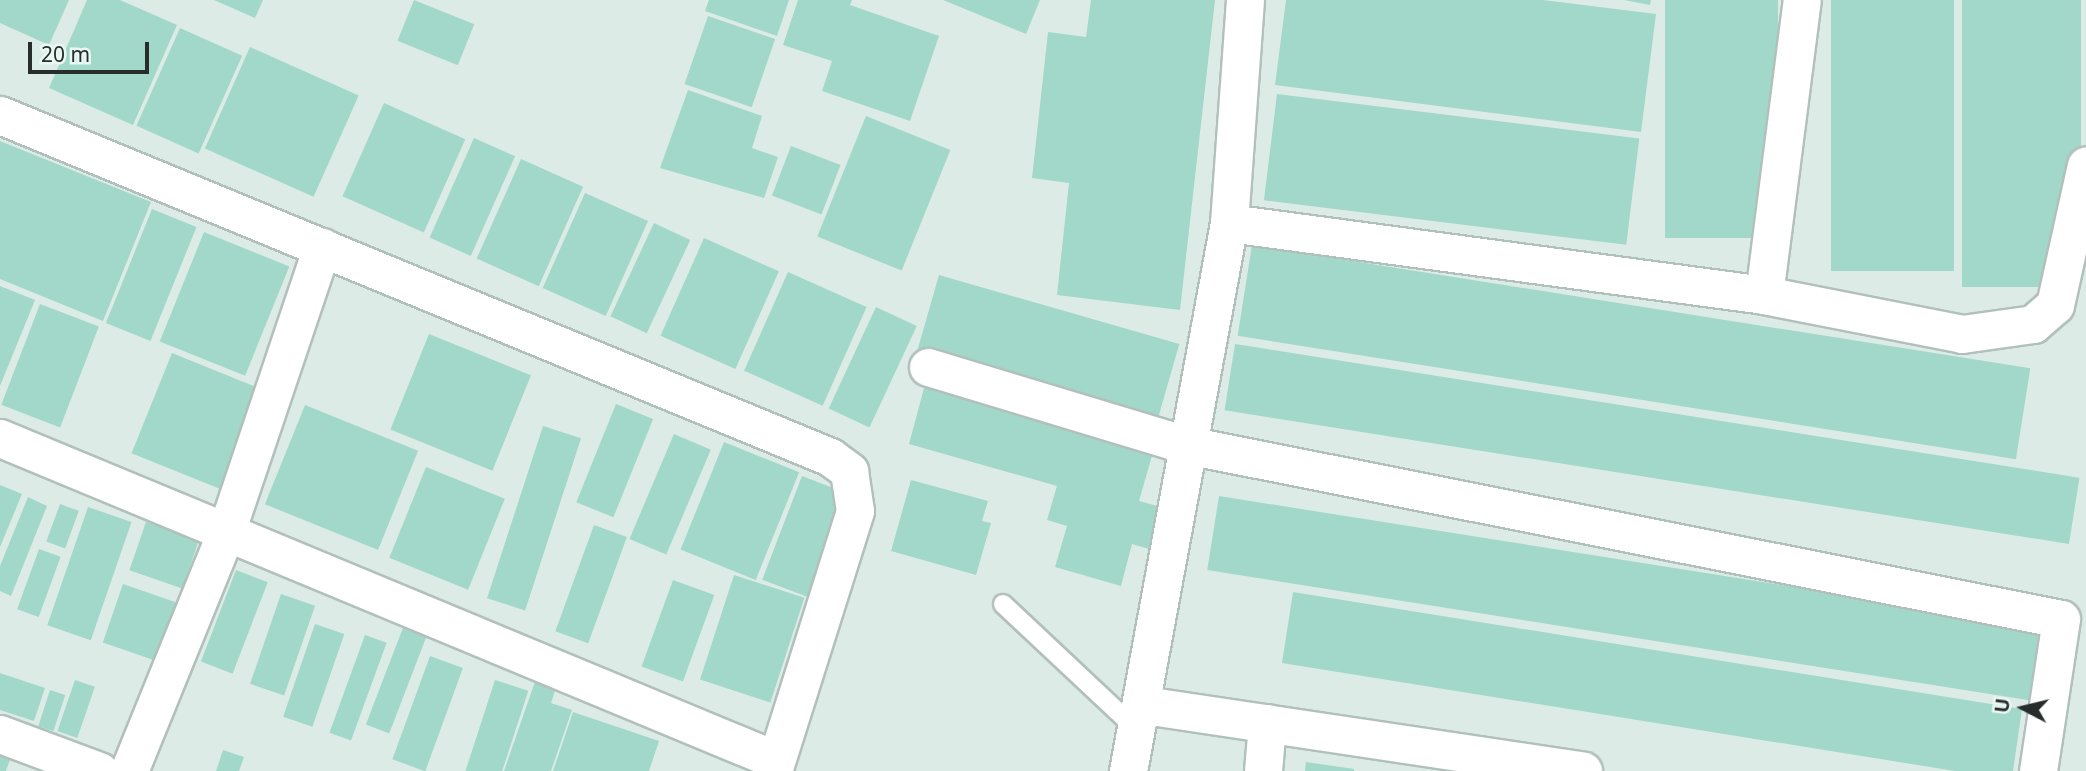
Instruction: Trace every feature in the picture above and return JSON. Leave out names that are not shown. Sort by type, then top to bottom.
[{"type":"street","points":[[1128,771],[1229,223],[1245,0]]},
{"type":"street","points":[[1765,295],[1802,0]]},
{"type":"street","points":[[0,115],[830,457],[849,471],[855,511],[774,765],[225,536],[0,438]]},
{"type":"street","points":[[1229,223],[1765,295],[1962,334],[2033,324],[2054,305],[2086,165]]},
{"type":"street","points":[[128,771],[225,536],[322,247]]},
{"type":"street","points":[[928,367],[1187,445],[2061,619],[2038,771]]},
{"type":"street","points":[[1139,716],[1267,723],[1583,771]]},
{"type":"street","points":[[1263,771],[1267,723]]},
{"type":"street","points":[[0,734],[99,771]]},
{"type":"lane","points":[[1003,604],[1139,716]]},
{"type":"building","points":[[0,0],[69,0],[49,45],[0,23]]},
{"type":"building","points":[[87,0],[120,0],[177,25],[133,125],[49,88]]},
{"type":"building","points":[[214,0],[263,0],[255,18]]},
{"type":"building","points":[[414,0],[474,24],[458,65],[398,41]]},
{"type":"building","points":[[709,0],[789,0],[777,36],[705,11]]},
{"type":"building","points":[[798,0],[852,0],[850,5],[939,36],[910,121],[822,91],[832,61],[783,45]]},
{"type":"building","points":[[943,0],[1040,0],[1026,34]]},
{"type":"building","points":[[1091,0],[1215,0],[1180,310],[1057,295],[1069,183],[1032,178],[1048,32],[1086,37]]},
{"type":"building","points":[[1286,0],[1543,0],[1656,14],[1641,132],[1275,85]]},
{"type":"building","points":[[1624,0],[1651,0],[1650,5]]},
{"type":"building","points":[[1665,0],[1778,0],[1778,238],[1665,238]]},
{"type":"building","points":[[1831,0],[1954,0],[1954,271],[1831,271]]},
{"type":"building","points":[[1962,0],[2081,0],[2081,287],[1962,287]]},
{"type":"building","points":[[708,16],[775,39],[752,107],[685,84]]},
{"type":"building","points":[[180,28],[242,56],[199,153],[136,126]]},
{"type":"building","points":[[250,47],[359,95],[314,197],[205,148]]},
{"type":"building","points":[[688,90],[762,116],[752,148],[778,157],[764,198],[660,168]]},
{"type":"building","points":[[1277,94],[1639,138],[1626,245],[1264,200]]},
{"type":"building","points":[[384,103],[465,139],[424,232],[343,196]]},
{"type":"building","points":[[866,116],[950,150],[902,271],[817,237]]},
{"type":"building","points":[[474,138],[515,156],[471,256],[430,238]]},
{"type":"building","points":[[0,141],[151,202],[103,321],[0,279]]},
{"type":"building","points":[[791,146],[840,165],[821,214],[772,195]]},
{"type":"building","points":[[521,159],[583,187],[539,286],[477,259]]},
{"type":"building","points":[[585,193],[648,221],[606,316],[543,288]]},
{"type":"building","points":[[152,209],[197,227],[150,341],[106,323]]},
{"type":"building","points":[[654,223],[690,240],[647,333],[610,316]]},
{"type":"building","points":[[204,232],[289,266],[245,376],[160,341]]},
{"type":"building","points":[[704,238],[779,271],[735,369],[660,336]]},
{"type":"building","points":[[1252,245],[2030,368],[2016,459],[1238,336]]},
{"type":"building","points":[[788,272],[867,307],[823,406],[744,371]]},
{"type":"building","points":[[939,275],[1179,344],[1156,424],[916,355]]},
{"type":"building","points":[[0,286],[35,300],[0,386]]},
{"type":"building","points":[[40,304],[99,327],[60,427],[1,405]]},
{"type":"building","points":[[876,307],[917,326],[869,428],[829,409]]},
{"type":"building","points":[[429,334],[531,375],[492,471],[390,429]]},
{"type":"building","points":[[1235,344],[2079,478],[2069,544],[1225,410]]},
{"type":"building","points":[[172,353],[262,389],[221,489],[132,453]]},
{"type":"building","points":[[927,377],[1156,442],[1139,501],[1161,507],[1149,549],[1132,544],[1121,586],[1055,567],[1067,526],[1047,520],[1057,486],[909,444]]},
{"type":"building","points":[[616,404],[653,419],[613,517],[576,502]]},
{"type":"building","points":[[305,405],[418,451],[378,550],[265,504]]},
{"type":"building","points":[[543,426],[581,438],[525,611],[487,598]]},
{"type":"building","points":[[674,434],[711,450],[666,555],[629,539]]},
{"type":"building","points":[[724,442],[799,472],[756,580],[681,550]]},
{"type":"building","points":[[426,467],[505,499],[468,590],[389,558]]},
{"type":"building","points":[[802,476],[851,495],[812,599],[762,580]]},
{"type":"building","points":[[911,480],[988,501],[982,521],[991,523],[976,575],[891,551]]},
{"type":"building","points":[[0,485],[22,494],[0,547]]},
{"type":"building","points":[[1219,496],[2055,628],[2043,702],[1207,570]]},
{"type":"building","points":[[28,497],[47,506],[11,596],[0,591],[0,566]]},
{"type":"building","points":[[60,504],[79,511],[65,548],[46,542]]},
{"type":"building","points":[[88,507],[131,522],[91,640],[47,625]]},
{"type":"building","points":[[146,522],[199,540],[182,588],[129,570]]},
{"type":"building","points":[[594,525],[627,537],[588,643],[555,631]]},
{"type":"building","points":[[39,549],[61,557],[39,617],[17,609]]},
{"type":"building","points":[[236,570],[268,582],[233,674],[201,661]]},
{"type":"building","points":[[734,575],[804,598],[770,702],[700,680]]},
{"type":"building","points":[[673,580],[714,595],[683,682],[642,666]]},
{"type":"building","points":[[123,584],[179,603],[159,662],[103,643]]},
{"type":"building","points":[[1293,592],[2022,709],[2013,771],[1955,771],[1282,663]]},
{"type":"building","points":[[281,594],[315,606],[284,696],[250,684]]},
{"type":"building","points":[[406,620],[429,629],[389,734],[366,725]]},
{"type":"building","points":[[315,624],[344,634],[312,727],[283,717]]},
{"type":"building","points":[[365,635],[387,643],[351,741],[329,733]]},
{"type":"building","points":[[430,656],[463,668],[425,771],[392,759]]},
{"type":"building","points":[[0,673],[45,688],[34,721],[0,710]]},
{"type":"building","points":[[538,673],[558,681],[551,703],[572,710],[551,771],[504,771]]},
{"type":"building","points":[[75,680],[95,687],[77,738],[57,731]]},
{"type":"building","points":[[495,680],[528,691],[502,771],[465,771]]},
{"type":"building","points":[[50,690],[65,695],[53,731],[38,726]]},
{"type":"building","points":[[573,712],[659,741],[649,771],[553,771]]},
{"type":"building","points":[[0,739],[15,745],[6,771],[0,771]]},
{"type":"building","points":[[223,750],[244,757],[239,771],[216,771]]},
{"type":"building","points":[[1306,762],[1354,769],[1354,771],[1305,771]]}]
